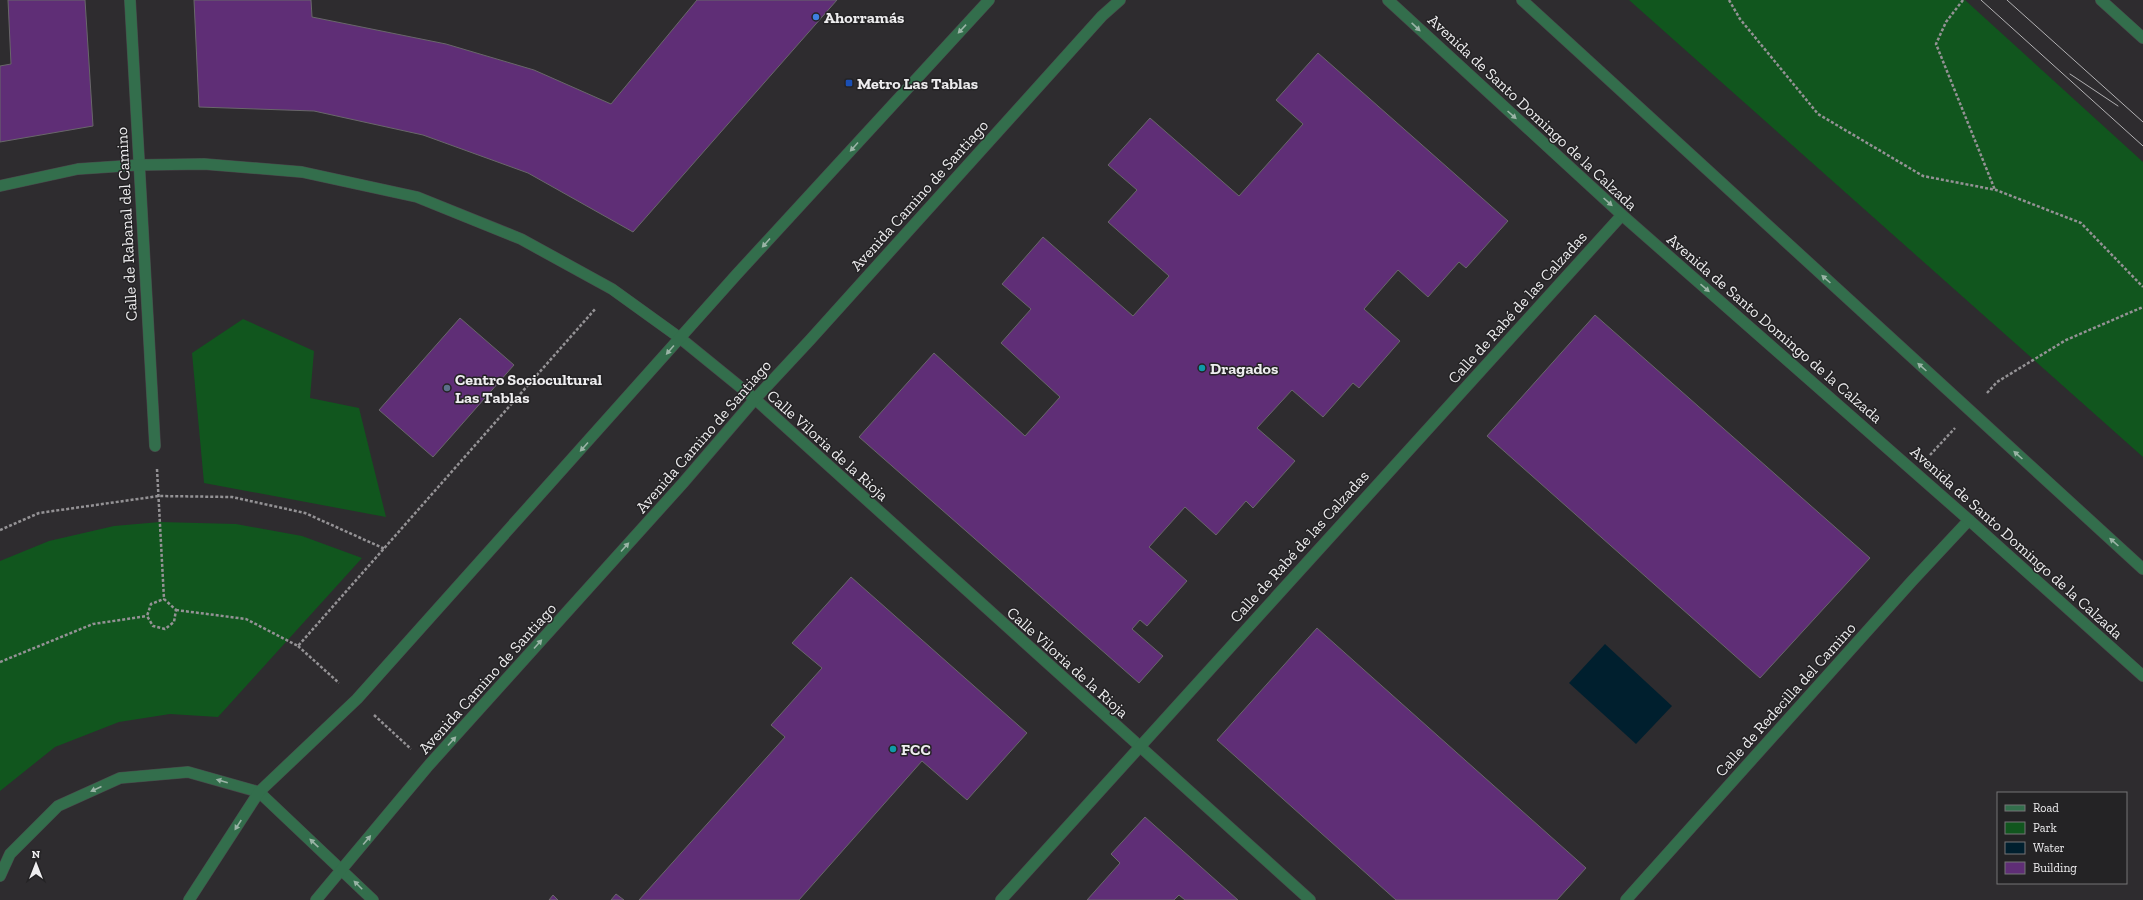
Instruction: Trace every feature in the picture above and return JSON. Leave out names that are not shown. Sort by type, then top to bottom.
[{"type":"street","name":"Calle de Rabanal del Camino","points":[[130,0],[138,165],[155,446]]},
{"type":"street","points":[[189,900],[259,792],[357,699],[680,338],[989,0]]},
{"type":"street","name":"Avenida Camino de Santiago","points":[[316,900],[429,766],[683,483],[755,399],[1102,16],[1120,0]]},
{"type":"street","name":"Avenida de Santo Domingo de la Calzada","points":[[1388,0],[1622,215],[1915,472],[2143,676]]},
{"type":"street","points":[[1522,0],[2143,569]]},
{"type":"street","points":[[2101,0],[2143,38]]},
{"type":"street","name":"Calle Viloria de la Rioja","points":[[0,186],[78,169],[138,165],[204,164],[302,172],[418,197],[521,239],[612,289],[680,338],[755,399],[1310,900]]},
{"type":"street","name":"Calle de Rabé de las Calzadas","points":[[1001,900],[1622,215]]},
{"type":"street","name":"Calle de Redecilla del Camino","points":[[1626,900],[1912,580],[1969,520]]},
{"type":"street","points":[[0,876],[10,854],[58,806],[120,778],[188,772],[259,792],[373,900]]},
{"type":"path","points":[[1730,0],[1740,19],[1818,114],[1923,176],[1996,190],[2082,223],[2143,287]]},
{"type":"path","points":[[1963,0],[1946,22],[1936,44],[1996,190]]},
{"type":"path","points":[[155,446],[164,599],[176,610],[246,619],[298,646],[385,549],[612,289]]},
{"type":"path","points":[[1915,472],[1997,382],[2066,340],[2143,307]]},
{"type":"path","points":[[0,530],[39,513],[159,496],[232,497],[305,513],[385,549]]},
{"type":"path","points":[[164,599],[151,604],[147,616],[153,626],[165,629],[174,622],[176,610]]},
{"type":"path","points":[[0,662],[93,624],[147,616]]},
{"type":"green space","points":[[1629,0],[1965,0],[2143,162],[2143,457]]},
{"type":"green space","points":[[243,319],[314,351],[310,398],[359,408],[386,517],[204,483],[192,353]]},
{"type":"green space","points":[[160,522],[236,524],[302,536],[362,558],[218,717],[170,714],[119,722],[55,747],[0,791],[0,561],[49,541],[114,526]]},
{"type":"water","points":[[1605,644],[1672,706],[1636,744],[1569,683]]},
{"type":"building","points":[[8,0],[85,0],[93,126],[0,142],[0,66],[11,64]]},
{"type":"building","points":[[194,0],[311,0],[312,17],[446,44],[534,70],[611,104],[697,0],[837,0],[633,232],[528,173],[423,135],[314,111],[199,107]]},
{"type":"building","name":"Dragados","points":[[1318,53],[1508,221],[1466,268],[1459,262],[1428,297],[1398,270],[1364,309],[1400,341],[1359,388],[1353,383],[1323,417],[1292,390],[1257,428],[1295,461],[1253,508],[1246,501],[1216,535],[1185,507],[1149,547],[1187,581],[1147,626],[1140,620],[1132,629],[1163,656],[1139,683],[859,437],[934,353],[1025,436],[1060,397],[1001,343],[1031,309],[1002,284],[1043,237],[1133,316],[1169,276],[1108,222],[1137,190],[1108,165],[1150,118],[1239,196],[1303,124],[1276,100]]},
{"type":"building","points":[[1595,315],[1870,558],[1760,678],[1487,436]]},
{"type":"building","name":"Centro Sociocultural Las Tablas","points":[[460,318],[514,365],[433,457],[379,410]]},
{"type":"building","name":"FCC","points":[[851,577],[1027,733],[967,800],[922,761],[799,900],[639,900],[785,737],[771,725],[822,668],[792,643]]},
{"type":"building","points":[[1317,628],[1586,868],[1557,900],[1396,900],[1217,740]]},
{"type":"building","points":[[1145,817],[1238,900],[1185,900],[1179,895],[1174,900],[1087,900],[1120,863],[1111,854]]},
{"type":"building","points":[[616,894],[624,900],[611,900]]},
{"type":"building","points":[[553,895],[558,900],[549,900]]},
{"type":"tram line","points":[[1981,0],[2143,146]]},
{"type":"tram line","points":[[2007,0],[2143,122]]},
{"type":"tram line","points":[[2070,74],[2118,106]]},
{"type":"place","name":"Ahorramás","points":[[816,17]]},
{"type":"place","name":"Metro Las Tablas","points":[[849,83]]},
{"type":"place","name":"Dragados","points":[[1202,368]]},
{"type":"place","name":"Centro Sociocultural Las Tablas","points":[[447,388]]},
{"type":"place","name":"FCC","points":[[893,749]]}]
